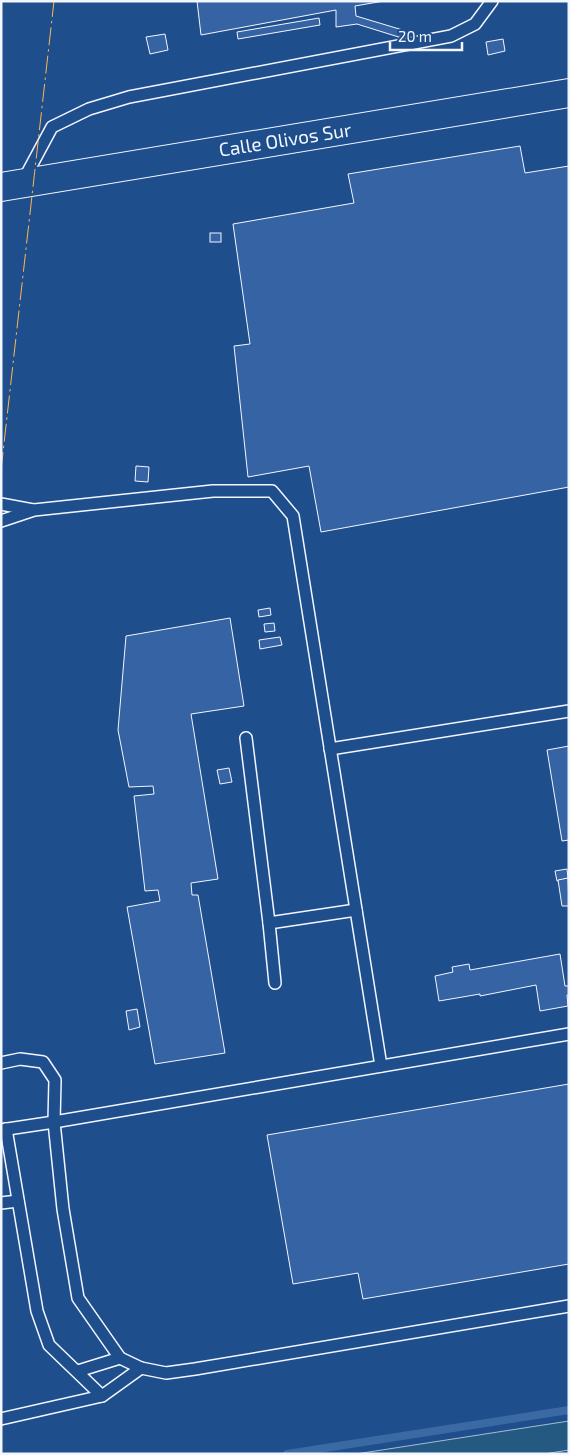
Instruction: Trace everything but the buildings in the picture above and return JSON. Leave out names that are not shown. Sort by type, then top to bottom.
[{"type":"main road","points":[[542,97],[569,75]]},
{"type":"main road","name":"Calle Olivos Sur","points":[[12,185],[569,93]]},
{"type":"lane","points":[[12,185],[52,127],[89,108],[130,97],[451,36],[475,24],[492,1]]},
{"type":"lane","points":[[1,521],[34,510],[213,491],[272,491],[293,516],[381,1066]]},
{"type":"lane","points":[[1,504],[34,510]]},
{"type":"lane","points":[[330,749],[569,711]]},
{"type":"lane","points":[[246,738],[270,923],[275,983]]},
{"type":"lane","points":[[270,923],[356,910]]},
{"type":"lane","points":[[102,1396],[49,1345],[37,1311],[4,1129],[569,1034]]},
{"type":"lane","points":[[1,1063],[20,1059],[43,1062],[54,1080],[54,1122],[63,1209],[78,1298],[120,1358],[141,1368],[166,1372],[195,1369],[569,1306]]},
{"type":"lane","points":[[1,1203],[18,1201]]},
{"type":"lane","points":[[78,1371],[120,1358]]},
{"type":"lane","points":[[1,1419],[102,1396],[141,1368]]},
{"type":"shaded area","points":[[569,1421],[569,1450],[544,1454],[356,1454]]},
{"type":"waterway","points":[[287,1454],[569,1410]]},
{"type":"power","points":[[1,470],[54,1]]}]
